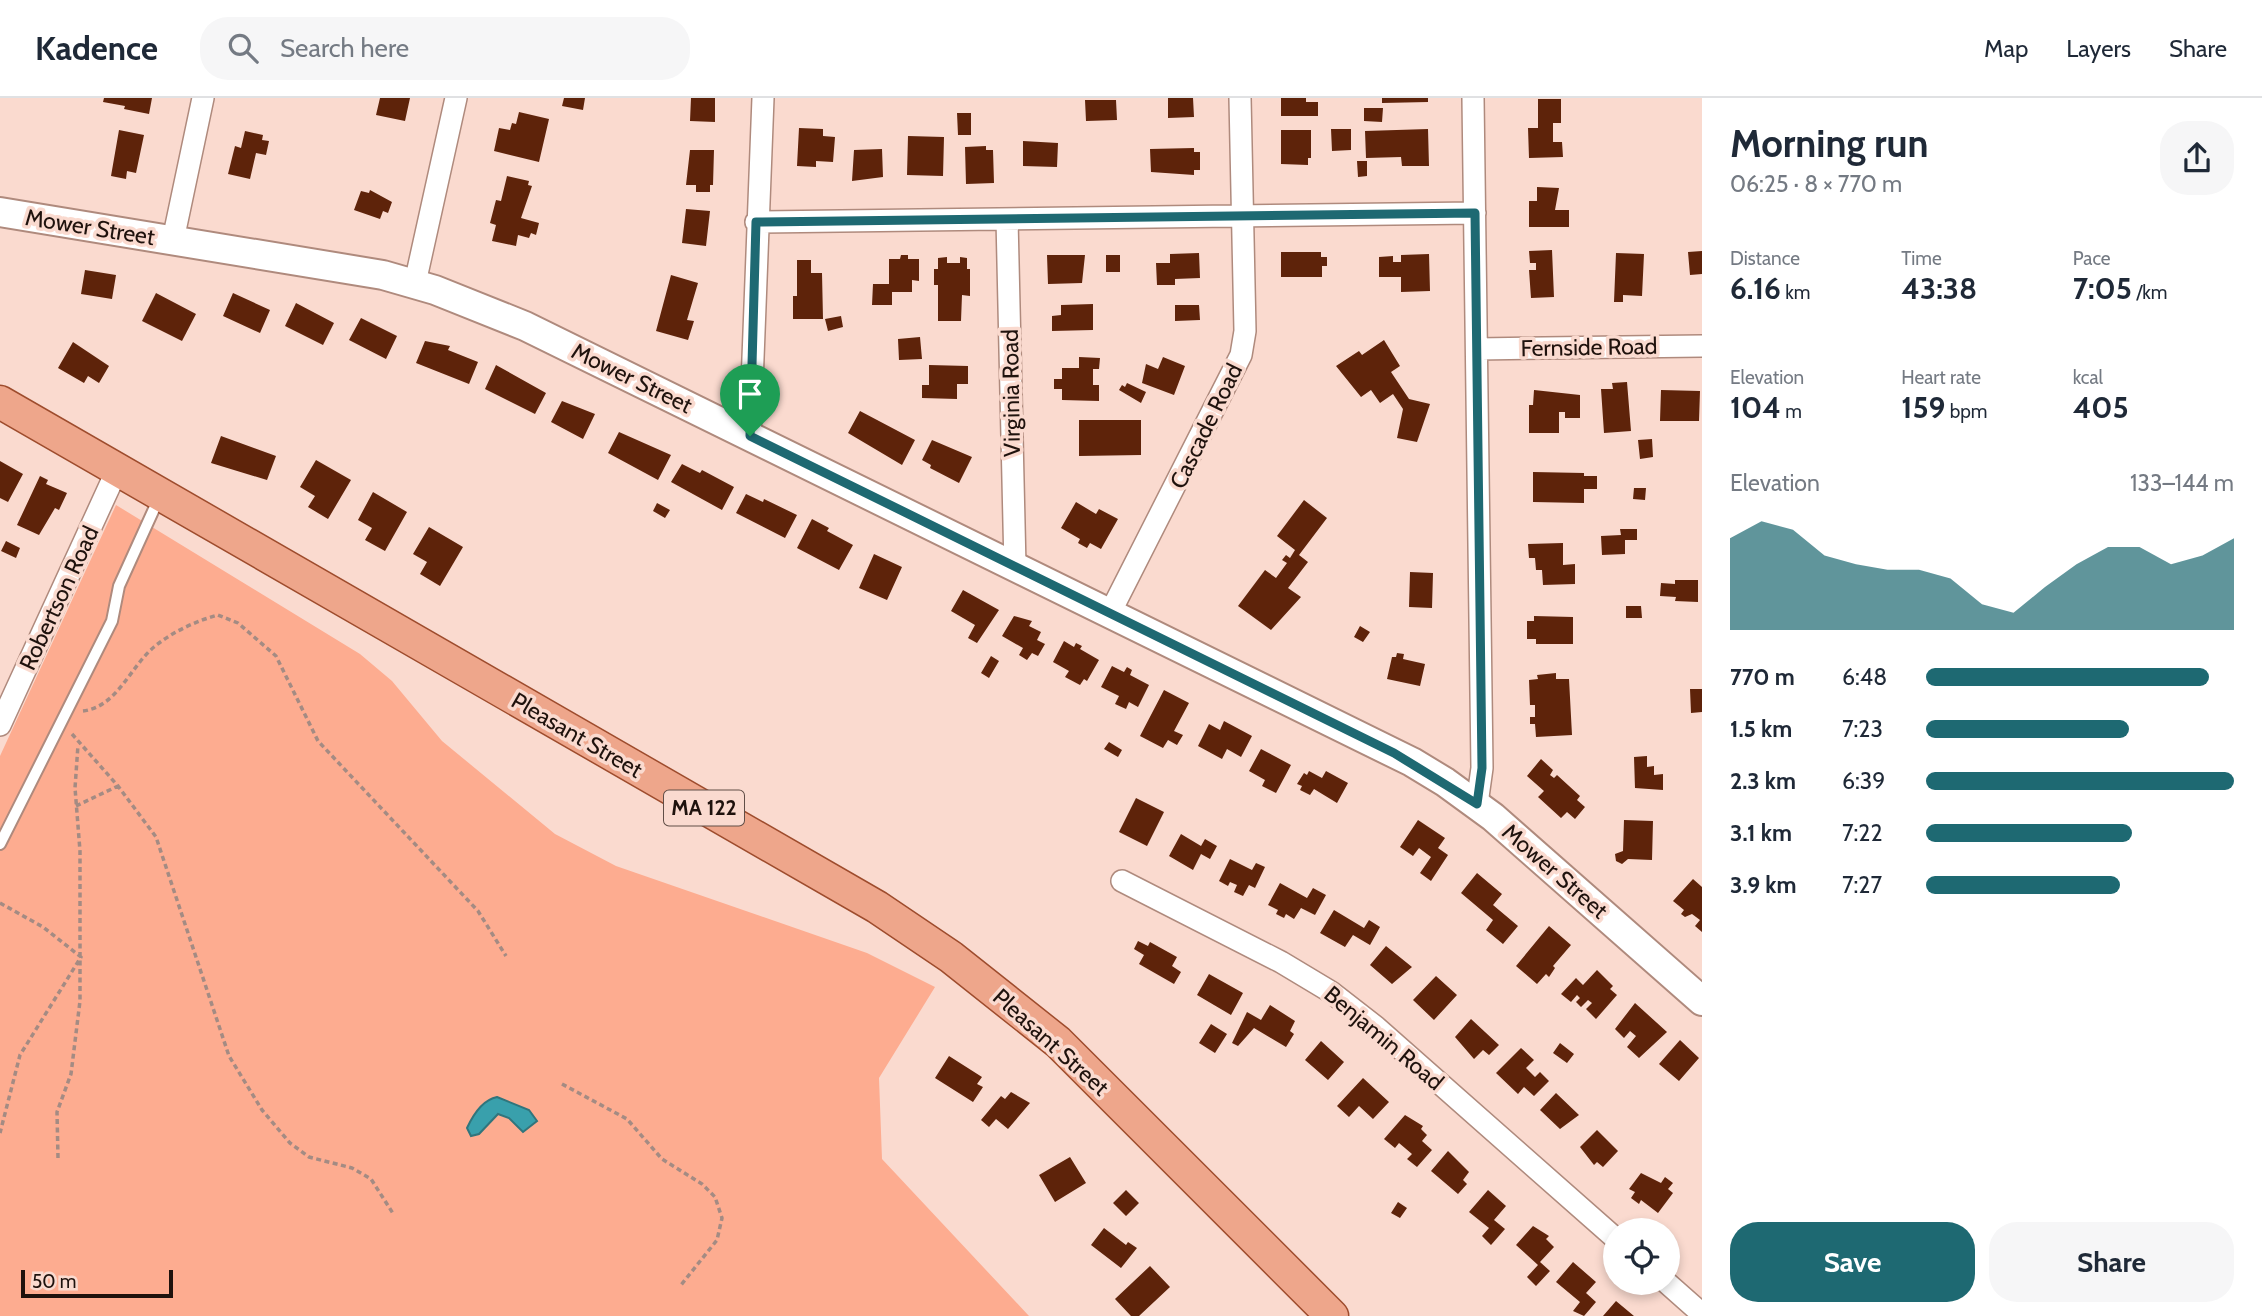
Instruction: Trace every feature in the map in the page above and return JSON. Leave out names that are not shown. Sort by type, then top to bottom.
[{"type":"main road","name":"Pleasant Street","points":[[0,402],[877,907],[931,942],[1058,1042],[1332,1316]]},
{"type":"street","points":[[173,240],[203,98]]},
{"type":"street","points":[[415,283],[456,98]]},
{"type":"street","points":[[750,436],[756,222],[763,98]]},
{"type":"street","name":"Cascade Road","points":[[1110,613],[1241,355],[1245,331],[1240,98]]},
{"type":"street","points":[[1473,98],[1482,768],[1477,804]]},
{"type":"street","name":"Mower Street","points":[[0,212],[415,283],[525,326],[1394,753],[1477,804],[1702,1001]]},
{"type":"street","points":[[756,222],[1475,213]]},
{"type":"street","name":"Virginia Road","points":[[1007,219],[1016,566]]},
{"type":"street","name":"Fernside Road","points":[[1477,349],[1702,346]]},
{"type":"street","name":"Robertson Road","points":[[0,725],[117,470]]},
{"type":"street","name":"Benjamin Road","points":[[1122,881],[1281,962],[1331,992],[1376,1027],[1603,1227]]},
{"type":"street","points":[[1680,1295],[1702,1314]]},
{"type":"lane","points":[[0,844],[112,621],[119,586],[160,495]]},
{"type":"path","points":[[394,1215],[375,1185],[364,1175],[309,1157],[290,1143],[269,1120],[242,1079],[229,1056],[200,974],[164,855],[144,819],[78,743],[67,726],[66,713],[99,708],[144,656],[170,636],[218,615],[238,623],[276,656],[318,741],[478,911],[506,956]]},
{"type":"path","points":[[58,1158],[57,1112],[71,1073],[80,1001],[76,806],[78,743]]},
{"type":"path","points":[[76,806],[118,786]]},
{"type":"path","points":[[0,903],[43,926],[81,957]]},
{"type":"path","points":[[0,1133],[20,1055],[81,957]]},
{"type":"path","points":[[562,1084],[627,1119],[663,1159],[702,1184],[715,1197],[722,1218],[717,1240],[681,1285]]},
{"type":"shaded area","points":[[116,505],[360,654],[392,681],[442,741],[555,834],[616,866],[867,953],[935,987],[879,1078],[882,1159],[1029,1316],[0,1316],[0,756]]},
{"type":"water","points":[[497,1097],[529,1110],[537,1121],[523,1132],[509,1118],[498,1114],[479,1134],[471,1136],[467,1128],[475,1113],[487,1101]]},
{"type":"building","points":[[104,98],[152,98],[149,114],[103,102]]},
{"type":"building","points":[[380,98],[410,98],[405,121],[376,115]]},
{"type":"building","points":[[564,98],[585,98],[583,110],[562,106]]},
{"type":"building","points":[[691,98],[715,98],[715,122],[690,121]]},
{"type":"building","points":[[1168,98],[1193,98],[1194,117],[1168,118]]},
{"type":"building","points":[[1281,98],[1306,98],[1306,102],[1318,102],[1318,116],[1281,116]]},
{"type":"building","points":[[1382,98],[1428,98],[1428,102],[1382,103]]},
{"type":"building","points":[[1538,99],[1561,99],[1561,123],[1553,123],[1553,142],[1562,142],[1563,157],[1529,158],[1528,128],[1538,128]]},
{"type":"building","points":[[1085,100],[1116,100],[1117,120],[1086,121]]},
{"type":"building","points":[[1364,108],[1383,108],[1382,122],[1364,121]]},
{"type":"building","points":[[519,112],[549,119],[539,162],[494,151],[499,128],[510,130],[512,123],[516,124]]},
{"type":"building","points":[[957,113],[971,113],[971,135],[958,135]]},
{"type":"building","points":[[799,128],[823,129],[823,136],[835,137],[833,162],[816,161],[816,167],[797,166]]},
{"type":"building","points":[[1331,129],[1351,129],[1351,150],[1332,151]]},
{"type":"building","points":[[1428,129],[1429,166],[1402,166],[1401,157],[1366,158],[1365,131]]},
{"type":"building","points":[[119,130],[144,135],[136,173],[127,171],[126,179],[111,176]]},
{"type":"building","points":[[1281,130],[1311,130],[1311,158],[1308,158],[1308,165],[1281,164]]},
{"type":"building","points":[[245,131],[263,135],[262,140],[269,141],[266,155],[256,153],[250,179],[228,174],[235,146],[241,148]]},
{"type":"building","points":[[908,136],[944,137],[943,176],[907,175]]},
{"type":"building","points":[[1023,141],[1058,143],[1057,167],[1023,166]]},
{"type":"building","points":[[986,146],[986,150],[993,150],[994,183],[966,184],[965,147]]},
{"type":"building","points":[[1194,148],[1194,152],[1200,152],[1200,170],[1194,170],[1194,175],[1151,172],[1150,149]]},
{"type":"building","points":[[882,149],[883,177],[852,181],[854,150]]},
{"type":"building","points":[[690,150],[714,150],[713,185],[710,185],[710,192],[696,192],[696,185],[686,185]]},
{"type":"building","points":[[1357,161],[1367,161],[1367,176],[1358,177]]},
{"type":"building","points":[[507,176],[529,181],[528,185],[532,186],[521,218],[539,223],[536,235],[531,233],[529,238],[518,235],[516,246],[492,241],[496,225],[490,223],[496,200],[501,201]]},
{"type":"building","points":[[1537,187],[1559,188],[1555,210],[1569,210],[1569,227],[1529,227],[1529,201],[1537,201]]},
{"type":"building","points":[[370,190],[392,202],[388,213],[383,211],[380,219],[354,210],[361,191],[369,193]]},
{"type":"building","points":[[686,209],[710,211],[706,246],[682,243]]},
{"type":"building","points":[[1552,250],[1554,297],[1531,298],[1529,270],[1536,270],[1536,263],[1530,263],[1529,251]]},
{"type":"building","points":[[1702,251],[1702,274],[1690,275],[1688,252]]},
{"type":"building","points":[[1281,252],[1321,252],[1321,257],[1327,257],[1327,266],[1322,266],[1322,277],[1281,277]]},
{"type":"building","points":[[1199,253],[1200,278],[1175,279],[1175,285],[1157,285],[1156,263],[1170,263],[1170,254]]},
{"type":"building","points":[[1616,253],[1644,254],[1642,296],[1623,295],[1623,302],[1614,302]]},
{"type":"building","points":[[1429,254],[1430,291],[1401,292],[1401,277],[1379,277],[1379,257],[1393,256],[1393,262],[1401,262],[1401,255]]},
{"type":"building","points":[[901,255],[908,255],[908,259],[919,259],[919,281],[912,280],[912,292],[892,292],[892,305],[872,305],[873,284],[889,284],[889,259],[900,259]]},
{"type":"building","points":[[1047,255],[1085,255],[1082,283],[1048,284]]},
{"type":"building","points":[[1106,255],[1120,255],[1120,272],[1106,272]]},
{"type":"building","points":[[947,257],[947,263],[960,263],[960,257],[967,258],[967,269],[970,269],[970,296],[962,295],[961,321],[938,321],[938,285],[934,285],[934,269],[938,269],[938,258]]},
{"type":"building","points":[[797,260],[811,260],[811,273],[822,273],[823,319],[793,319],[793,296],[797,296]]},
{"type":"building","points":[[85,270],[116,275],[112,299],[81,294]]},
{"type":"building","points":[[671,275],[698,283],[687,320],[694,321],[688,340],[656,331]]},
{"type":"building","points":[[156,293],[196,314],[182,341],[142,321]]},
{"type":"building","points":[[233,293],[270,310],[260,333],[223,316]]},
{"type":"building","points":[[296,303],[334,323],[323,345],[285,326]]},
{"type":"building","points":[[1093,304],[1093,330],[1052,331],[1052,316],[1061,315],[1061,305]]},
{"type":"building","points":[[1175,305],[1199,305],[1200,320],[1175,321]]},
{"type":"building","points":[[841,316],[843,327],[828,331],[825,319]]},
{"type":"building","points":[[361,318],[397,336],[386,359],[349,340]]},
{"type":"building","points":[[920,337],[922,359],[899,360],[898,339]]},
{"type":"building","points":[[1384,340],[1400,366],[1391,372],[1409,399],[1430,404],[1417,442],[1397,438],[1403,409],[1393,394],[1380,403],[1371,390],[1361,397],[1336,366],[1359,351],[1362,355]]},
{"type":"building","points":[[425,341],[450,346],[448,350],[478,362],[469,384],[416,363]]},
{"type":"building","points":[[73,342],[109,366],[99,383],[88,376],[84,383],[58,368]]},
{"type":"building","points":[[1079,357],[1100,358],[1099,369],[1093,369],[1093,385],[1099,385],[1099,401],[1062,400],[1062,389],[1054,389],[1054,379],[1062,379],[1062,368],[1079,368]]},
{"type":"building","points":[[1163,357],[1185,366],[1174,395],[1142,383],[1146,364],[1158,369]]},
{"type":"building","points":[[496,365],[546,393],[535,414],[485,389]]},
{"type":"building","points":[[929,365],[968,366],[968,384],[957,384],[957,399],[922,398],[922,385],[929,385]]},
{"type":"building","points":[[1627,382],[1631,431],[1604,433],[1601,389],[1613,389],[1612,383]]},
{"type":"building","points":[[1127,383],[1146,392],[1141,403],[1119,390]]},
{"type":"building","points":[[1534,390],[1580,395],[1580,418],[1565,418],[1565,412],[1559,412],[1559,433],[1529,433],[1529,405],[1533,405]]},
{"type":"building","points":[[1661,390],[1700,391],[1699,421],[1660,421]]},
{"type":"building","points":[[562,401],[595,414],[583,439],[551,422]]},
{"type":"building","points":[[860,411],[915,440],[902,465],[848,433]]},
{"type":"building","points":[[1079,420],[1141,420],[1141,455],[1079,456]]},
{"type":"building","points":[[619,432],[671,455],[658,480],[608,453]]},
{"type":"building","points":[[221,436],[276,456],[267,480],[211,463]]},
{"type":"building","points":[[1652,439],[1653,457],[1640,459],[1638,440]]},
{"type":"building","points":[[932,440],[972,457],[959,483],[930,468],[931,465],[922,460]]},
{"type":"building","points":[[316,460],[351,480],[328,519],[308,507],[315,496],[300,487]]},
{"type":"building","points":[[0,461],[23,474],[8,502],[0,498]]},
{"type":"building","points":[[682,464],[700,473],[702,470],[734,487],[722,510],[671,482]]},
{"type":"building","points":[[1533,472],[1584,473],[1584,476],[1597,476],[1597,489],[1584,489],[1584,503],[1533,502]]},
{"type":"building","points":[[40,476],[48,480],[46,484],[67,493],[59,510],[55,508],[39,535],[17,525]]},
{"type":"building","points":[[1634,488],[1646,488],[1645,500],[1633,499]]},
{"type":"building","points":[[373,492],[407,512],[385,551],[365,540],[372,528],[358,520]]},
{"type":"building","points":[[746,494],[763,502],[764,499],[797,515],[785,538],[736,513]]},
{"type":"building","points":[[1304,500],[1327,518],[1299,555],[1308,562],[1288,588],[1301,597],[1271,630],[1238,606],[1265,570],[1276,578],[1287,563],[1282,560],[1286,555],[1290,558],[1295,550],[1277,536]]},
{"type":"building","points":[[1076,502],[1096,514],[1099,509],[1118,519],[1101,549],[1090,543],[1087,548],[1078,543],[1080,539],[1061,528]]},
{"type":"building","points":[[657,503],[670,510],[665,518],[653,511]]},
{"type":"building","points":[[812,519],[829,528],[827,531],[853,545],[839,570],[797,548]]},
{"type":"building","points":[[429,527],[463,547],[440,586],[420,574],[427,562],[413,554]]},
{"type":"building","points":[[1620,529],[1637,529],[1637,540],[1625,540],[1625,554],[1602,555],[1601,536],[1621,535]]},
{"type":"building","points":[[6,541],[20,548],[16,558],[1,551]]},
{"type":"building","points":[[1563,543],[1563,565],[1575,564],[1575,584],[1543,585],[1542,570],[1536,570],[1535,558],[1529,558],[1528,544]]},
{"type":"building","points":[[874,554],[902,567],[887,600],[859,588]]},
{"type":"building","points":[[1410,572],[1433,573],[1432,608],[1409,607]]},
{"type":"building","points":[[1675,580],[1698,580],[1698,602],[1675,601],[1676,597],[1660,596],[1661,583],[1675,584]]},
{"type":"building","points":[[963,590],[999,610],[977,643],[968,638],[975,625],[951,611]]},
{"type":"building","points":[[1626,606],[1641,606],[1642,618],[1626,618]]},
{"type":"building","points":[[1014,616],[1032,621],[1029,626],[1041,632],[1037,640],[1045,644],[1038,656],[1032,653],[1027,660],[1019,655],[1023,648],[1002,636]]},
{"type":"building","points":[[1534,616],[1573,617],[1573,644],[1536,644],[1536,639],[1527,639],[1527,621],[1534,621]]},
{"type":"building","points":[[1360,626],[1370,632],[1363,642],[1354,637]]},
{"type":"building","points":[[1064,641],[1074,647],[1076,643],[1082,646],[1080,649],[1099,660],[1087,681],[1084,679],[1080,685],[1065,677],[1069,671],[1053,662]]},
{"type":"building","points":[[1397,653],[1404,654],[1403,659],[1425,664],[1420,686],[1387,679],[1392,657],[1396,657]]},
{"type":"building","points":[[991,656],[999,661],[989,678],[981,673]]},
{"type":"building","points":[[1112,666],[1124,672],[1127,667],[1132,670],[1130,675],[1149,685],[1138,707],[1129,702],[1126,709],[1115,704],[1119,696],[1101,687]]},
{"type":"building","points":[[1556,673],[1556,679],[1569,679],[1572,735],[1536,737],[1535,724],[1530,724],[1530,717],[1535,717],[1535,705],[1530,705],[1529,680],[1538,679],[1537,675]]},
{"type":"building","points":[[1690,689],[1702,689],[1702,712],[1691,713]]},
{"type":"building","points":[[1164,690],[1189,703],[1174,731],[1183,735],[1177,745],[1168,740],[1163,748],[1140,736]]},
{"type":"building","points":[[1224,721],[1252,736],[1241,757],[1227,749],[1222,759],[1198,746],[1209,724],[1220,730]]},
{"type":"building","points":[[1109,742],[1122,750],[1118,757],[1104,749]]},
{"type":"building","points":[[1261,749],[1291,765],[1276,793],[1262,786],[1265,780],[1249,771]]},
{"type":"building","points":[[1647,756],[1647,767],[1654,766],[1654,775],[1663,774],[1663,790],[1635,788],[1634,757]]},
{"type":"building","points":[[1541,759],[1553,770],[1550,775],[1554,778],[1557,775],[1580,796],[1577,800],[1585,807],[1575,819],[1567,812],[1561,818],[1538,797],[1544,791],[1527,776]]},
{"type":"building","points":[[1309,771],[1322,778],[1326,771],[1348,783],[1337,803],[1314,789],[1310,795],[1300,790],[1302,786],[1297,784],[1304,773],[1307,775]]},
{"type":"building","points":[[1136,798],[1164,812],[1147,846],[1119,832]]},
{"type":"building","points":[[1418,820],[1445,838],[1438,848],[1448,855],[1431,881],[1420,873],[1431,857],[1419,848],[1413,856],[1400,847]]},
{"type":"building","points":[[1624,820],[1653,821],[1652,860],[1628,859],[1622,864],[1616,861],[1615,854],[1623,851]]},
{"type":"building","points":[[1181,834],[1201,846],[1205,839],[1217,846],[1210,859],[1201,854],[1193,870],[1169,856]]},
{"type":"building","points":[[1230,859],[1252,870],[1256,863],[1265,867],[1255,888],[1249,885],[1243,896],[1234,892],[1237,885],[1230,882],[1228,886],[1219,881]]},
{"type":"building","points":[[1477,873],[1502,894],[1493,905],[1518,926],[1503,944],[1486,930],[1493,920],[1461,893]]},
{"type":"building","points":[[1693,879],[1702,887],[1702,932],[1695,926],[1700,920],[1692,914],[1685,917],[1681,914],[1684,910],[1673,901]]},
{"type":"building","points":[[1280,883],[1307,898],[1313,888],[1326,895],[1315,915],[1301,908],[1294,919],[1286,914],[1284,918],[1276,914],[1278,910],[1268,905]]},
{"type":"building","points":[[1334,910],[1364,928],[1369,920],[1380,927],[1370,945],[1353,935],[1345,947],[1320,933]]},
{"type":"building","points":[[1549,926],[1571,945],[1553,966],[1555,968],[1549,977],[1546,974],[1537,984],[1516,966]]},
{"type":"building","points":[[1138,941],[1148,946],[1150,942],[1177,957],[1172,966],[1181,972],[1174,984],[1139,964],[1144,955],[1134,949]]},
{"type":"building","points":[[1386,946],[1412,967],[1392,984],[1370,965]]},
{"type":"building","points":[[1597,970],[1613,986],[1610,989],[1617,995],[1596,1019],[1586,1009],[1592,1003],[1588,1000],[1581,1007],[1576,1002],[1580,998],[1577,995],[1571,1002],[1561,994],[1576,978],[1583,985]]},
{"type":"building","points":[[1209,974],[1243,993],[1231,1015],[1197,995]]},
{"type":"building","points":[[1436,976],[1457,995],[1434,1020],[1413,1000]]},
{"type":"building","points":[[1635,1003],[1667,1032],[1639,1058],[1627,1047],[1636,1036],[1630,1031],[1624,1038],[1615,1029]]},
{"type":"building","points":[[1270,1005],[1295,1021],[1290,1031],[1294,1034],[1286,1047],[1254,1028],[1238,1046],[1232,1043],[1247,1012],[1261,1020]]},
{"type":"building","points":[[1471,1019],[1499,1045],[1489,1055],[1483,1050],[1474,1059],[1455,1037]]},
{"type":"building","points":[[1211,1024],[1227,1034],[1215,1053],[1199,1043]]},
{"type":"building","points":[[1680,1040],[1699,1058],[1679,1081],[1659,1064]]},
{"type":"building","points":[[1321,1041],[1344,1062],[1328,1080],[1305,1060]]},
{"type":"building","points":[[1560,1043],[1574,1054],[1567,1063],[1553,1053]]},
{"type":"building","points":[[1521,1048],[1534,1060],[1526,1068],[1535,1077],[1540,1072],[1549,1081],[1534,1096],[1524,1087],[1518,1094],[1496,1073]]},
{"type":"building","points":[[949,1056],[982,1077],[977,1084],[983,1087],[973,1102],[935,1078]]},
{"type":"building","points":[[1363,1078],[1389,1102],[1373,1119],[1359,1106],[1349,1117],[1337,1106]]},
{"type":"building","points":[[1011,1092],[1030,1103],[1008,1129],[996,1119],[989,1127],[981,1120],[1001,1096],[1005,1099]]},
{"type":"building","points":[[1556,1093],[1579,1115],[1560,1129],[1540,1110]]},
{"type":"building","points":[[1405,1115],[1423,1126],[1421,1129],[1427,1135],[1422,1141],[1432,1150],[1417,1167],[1407,1159],[1412,1154],[1399,1143],[1395,1148],[1384,1139]]},
{"type":"building","points":[[1597,1130],[1618,1151],[1603,1167],[1597,1162],[1594,1165],[1580,1147]]},
{"type":"building","points":[[1448,1151],[1469,1172],[1463,1180],[1467,1184],[1458,1194],[1431,1171]]},
{"type":"building","points":[[1070,1157],[1086,1183],[1055,1202],[1039,1175]]},
{"type":"building","points":[[1641,1173],[1661,1183],[1665,1177],[1673,1183],[1668,1189],[1673,1193],[1658,1213],[1641,1200],[1639,1204],[1631,1198],[1635,1192],[1629,1189]]},
{"type":"building","points":[[1126,1190],[1139,1203],[1126,1216],[1113,1203]]},
{"type":"building","points":[[1488,1190],[1506,1206],[1494,1220],[1505,1229],[1491,1245],[1482,1236],[1489,1228],[1469,1212]]},
{"type":"building","points":[[1398,1202],[1407,1208],[1400,1218],[1391,1213]]},
{"type":"building","points":[[1533,1226],[1549,1236],[1546,1239],[1554,1247],[1540,1262],[1550,1271],[1536,1286],[1527,1277],[1538,1265],[1516,1245]]},
{"type":"building","points":[[1104,1228],[1126,1245],[1128,1242],[1137,1248],[1121,1268],[1091,1245]]},
{"type":"building","points":[[1573,1262],[1596,1282],[1586,1293],[1596,1302],[1584,1316],[1573,1311],[1580,1302],[1556,1282]]},
{"type":"building","points":[[1150,1266],[1170,1287],[1139,1316],[1131,1316],[1115,1299]]},
{"type":"building","points":[[1616,1301],[1634,1316],[1603,1316]]},
{"type":"route","points":[[1475,213],[1482,768],[1477,804],[1394,753],[750,436],[756,222],[1475,213]]}]
